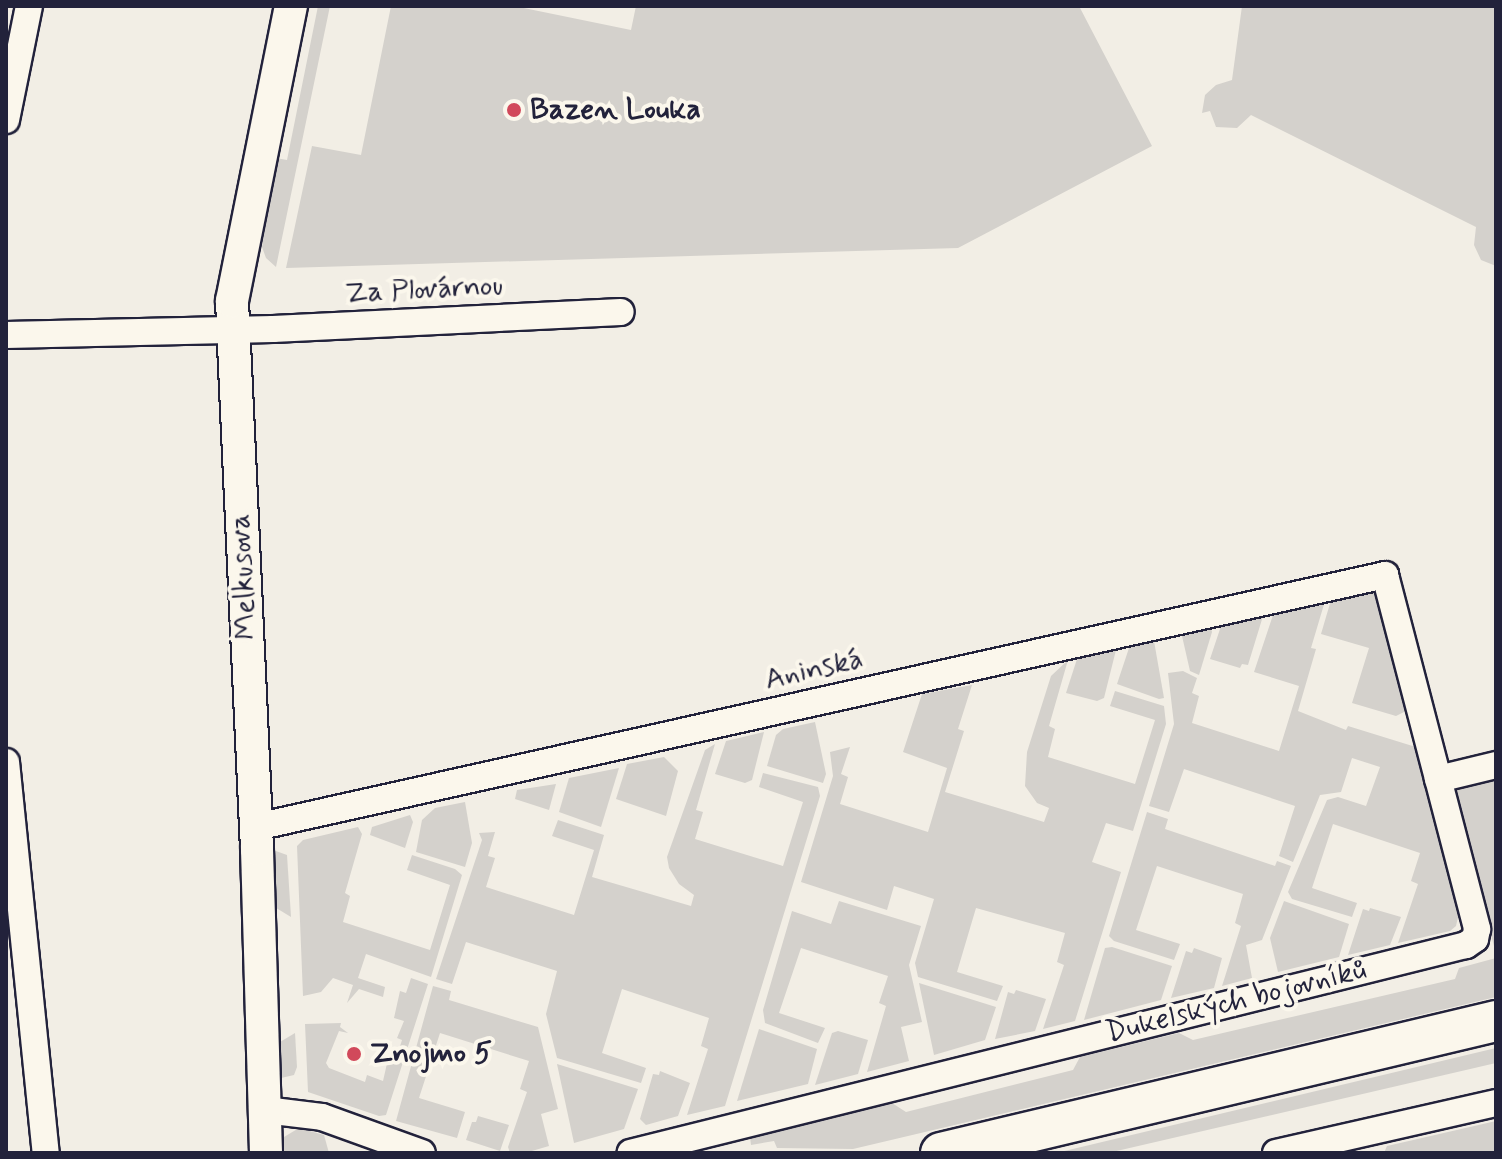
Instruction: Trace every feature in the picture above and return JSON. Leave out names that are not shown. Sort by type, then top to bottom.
[{"type":"main road","points":[[941,1153],[1496,1021]]},
{"type":"street","points":[[6,120],[29,6]]},
{"type":"street","name":"Melkusova","points":[[266,1153],[256,827],[231,330],[232,301],[291,6]]},
{"type":"street","name":"Za Plovárnou","points":[[6,335],[231,330],[621,312]]},
{"type":"street","name":"Aninská","points":[[256,827],[1385,575]]},
{"type":"street","name":"Dukelských bojovníků","points":[[630,1153],[1466,945],[1475,939],[1477,929],[1385,575]]},
{"type":"street","points":[[6,762],[46,1153]]},
{"type":"street","points":[[1438,779],[1496,765]]},
{"type":"street","points":[[1276,1153],[1362,1144],[1496,1103]]},
{"type":"street","points":[[265,1110],[322,1117],[422,1153]]},
{"type":"shaded area","points":[[318,6],[330,6],[276,267],[266,258],[262,247],[276,158],[287,160]]},
{"type":"shaded area","points":[[391,6],[514,6],[631,30],[636,6],[1079,6],[1152,146],[958,248],[286,268],[312,146],[361,155]]},
{"type":"shaded area","points":[[1242,6],[1496,6],[1496,266],[1481,260],[1474,245],[1476,227],[1251,115],[1237,128],[1216,127],[1210,111],[1202,113],[1205,95],[1216,85],[1232,80]]},
{"type":"shaded area","points":[[1377,590],[1408,710],[1396,716],[1352,703],[1369,648],[1321,634],[1331,600]]},
{"type":"shaded area","points":[[1325,601],[1311,648],[1316,649],[1298,711],[1346,730],[1348,726],[1419,748],[1459,913],[1456,926],[1450,931],[1398,943],[1418,884],[1411,881],[1420,853],[1333,824],[1312,888],[1357,903],[1352,917],[1292,899],[1288,892],[1327,800],[1338,797],[1366,806],[1380,767],[1352,758],[1341,792],[1320,795],[1293,862],[1279,856],[1295,806],[1184,769],[1169,812],[1149,806],[1174,724],[1168,673],[1183,671],[1197,678],[1192,693],[1199,696],[1192,723],[1279,751],[1299,686],[1254,672],[1273,615]]},
{"type":"shaded area","points":[[1263,616],[1248,665],[1242,664],[1240,668],[1210,659],[1221,626]]},
{"type":"shaded area","points":[[1211,629],[1199,675],[1190,671],[1182,636]]},
{"type":"shaded area","points":[[1154,641],[1164,698],[1159,699],[1117,684],[1129,648]]},
{"type":"shaded area","points":[[1116,650],[1104,698],[1097,701],[1066,693],[1077,659]]},
{"type":"shaded area","points":[[1068,660],[1049,726],[1055,729],[1048,757],[1135,784],[1155,720],[1110,706],[1115,691],[1164,706],[1166,724],[1133,831],[1106,823],[1092,862],[1121,872],[1075,1021],[1043,1029],[1064,965],[1057,962],[1065,933],[976,908],[957,972],[1003,986],[997,1001],[918,977],[915,963],[934,899],[894,886],[887,910],[801,882],[833,776],[830,752],[850,747],[841,774],[848,777],[840,804],[928,832],[947,768],[903,752],[922,694],[972,685],[958,729],[964,731],[945,792],[1044,822],[1049,808],[1037,803],[1025,786],[1027,752],[1051,676]]},
{"type":"shaded area","points":[[815,722],[826,774],[823,783],[767,766],[776,735],[783,729]]},
{"type":"shaded area","points":[[764,732],[752,780],[745,783],[715,774],[726,741]]},
{"type":"shaded area","points":[[715,744],[696,810],[703,812],[695,839],[783,866],[803,802],[759,787],[763,773],[818,787],[820,796],[725,1106],[687,1115],[708,1049],[701,1046],[709,1018],[622,989],[602,1053],[646,1068],[641,1083],[557,1058],[546,1014],[557,971],[466,942],[452,984],[436,979],[482,840],[479,833],[495,832],[488,856],[495,858],[486,887],[574,915],[594,850],[552,836],[558,820],[604,835],[592,877],[691,906],[694,895],[679,884],[669,868],[667,857],[705,750]]},
{"type":"shaded area","points":[[664,757],[678,771],[666,816],[616,799],[627,764]]},
{"type":"shaded area","points":[[619,768],[601,827],[559,812],[569,778]]},
{"type":"shaded area","points":[[1496,775],[1494,946],[1453,800],[1459,787]]},
{"type":"shaded area","points":[[556,784],[549,810],[515,799],[517,790]]},
{"type":"shaded area","points":[[465,802],[472,843],[465,867],[416,852],[422,820],[435,808]]},
{"type":"shaded area","points":[[1147,812],[1168,819],[1165,829],[1275,866],[1277,861],[1291,866],[1262,940],[1246,945],[1252,978],[1222,986],[1241,926],[1235,923],[1243,894],[1157,866],[1136,930],[1180,944],[1174,960],[1114,941],[1109,936]]},
{"type":"shaded area","points":[[410,815],[413,822],[405,848],[370,835],[372,827]]},
{"type":"shaded area","points":[[358,827],[362,834],[345,893],[350,896],[343,922],[430,950],[450,885],[407,870],[412,855],[455,869],[462,875],[431,977],[366,954],[358,978],[385,987],[383,997],[359,989],[347,1003],[353,985],[333,978],[321,992],[303,996],[297,846],[303,840]]},
{"type":"shaded area","points":[[273,850],[287,855],[291,917],[268,903]]},
{"type":"shaded area","points":[[839,901],[921,926],[909,965],[922,1022],[901,1027],[909,1061],[867,1072],[886,1006],[879,1003],[888,976],[801,948],[779,1013],[825,1028],[818,1043],[765,1023],[763,1010],[792,911],[831,924]]},
{"type":"shaded area","points":[[1284,901],[1349,924],[1339,957],[1278,972],[1270,938]]},
{"type":"shaded area","points":[[1370,908],[1401,917],[1390,945],[1348,955],[1363,909],[1369,911]]},
{"type":"shaded area","points":[[1112,947],[1172,966],[1161,1000],[1084,1020],[1105,948]]},
{"type":"shaded area","points":[[1194,948],[1222,958],[1214,988],[1171,998],[1186,951],[1192,953]]},
{"type":"shaded area","points":[[1496,958],[1496,997],[853,1149],[777,1148],[774,1141],[751,1145],[750,1137],[892,1103],[906,1112],[1073,1070],[1080,1057],[1179,1033],[1193,1040],[1455,979],[1459,968]]},
{"type":"shaded area","points":[[411,978],[428,984],[386,1115],[379,1116],[308,1092],[305,1024],[341,1023],[340,1027],[348,1033],[339,1031],[326,1063],[329,1068],[365,1082],[367,1075],[383,1081],[388,1059],[395,1062],[402,1040],[397,1038],[404,1021],[394,1018],[400,991],[406,993]]},
{"type":"shaded area","points":[[919,983],[996,1007],[985,1040],[934,1055]]},
{"type":"shaded area","points":[[433,986],[451,991],[449,1000],[538,1027],[558,1109],[541,1114],[549,1146],[525,1153],[510,1153],[508,1147],[527,1092],[520,1089],[529,1061],[440,1033],[419,1098],[465,1112],[457,1138],[396,1121]]},
{"type":"shaded area","points":[[1016,990],[1046,999],[1035,1031],[995,1039],[1008,992],[1014,994]]},
{"type":"shaded area","points":[[759,1029],[817,1049],[808,1084],[737,1101]]},
{"type":"shaded area","points":[[838,1031],[868,1040],[858,1074],[815,1085],[832,1033]]},
{"type":"shaded area","points":[[295,1033],[297,1067],[294,1075],[281,1078],[276,1074],[275,1045]]},
{"type":"shaded area","points":[[1496,1048],[1496,1063],[1108,1153],[1056,1153]]},
{"type":"shaded area","points":[[557,1064],[638,1089],[624,1129],[574,1143]]},
{"type":"shaded area","points":[[660,1071],[690,1083],[678,1116],[646,1125],[640,1119],[653,1074],[659,1075]]},
{"type":"shaded area","points":[[478,1116],[509,1125],[500,1151],[466,1140],[472,1122],[476,1122]]},
{"type":"shaded area","points":[[1496,1121],[1496,1153],[1384,1153],[1387,1146]]},
{"type":"shaded area","points":[[299,1128],[324,1135],[329,1153],[280,1153],[279,1140]]},
{"type":"place","name":"Bazen Louka","points":[[514,110]]},
{"type":"place","name":"Znojmo 5","points":[[354,1054]]}]
